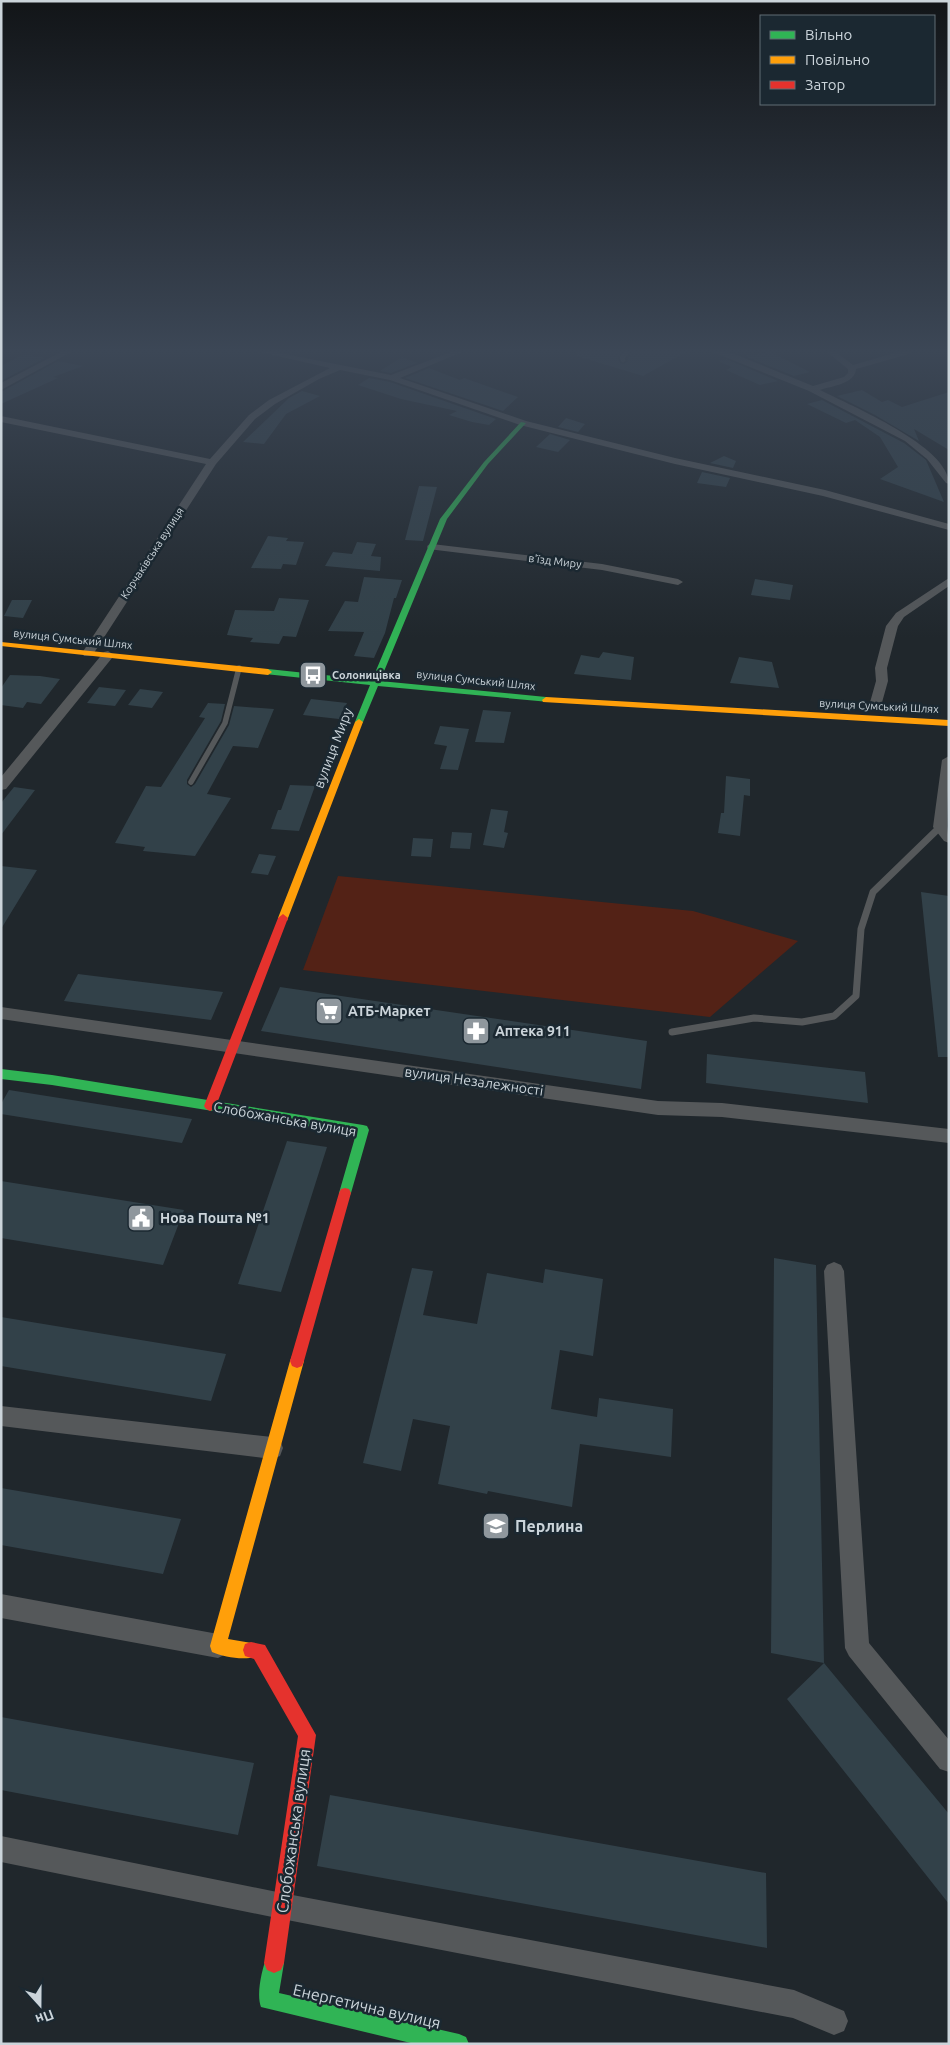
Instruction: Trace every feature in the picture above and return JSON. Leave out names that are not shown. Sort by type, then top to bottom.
[{"type":"street","points":[[141,447],[212,462]]},
{"type":"street","name":"Корчаківська вулиця","points":[[88,653],[212,462],[225,447]]},
{"type":"street","name":"вулиця Миру","points":[[210,1106],[268,961],[374,683],[444,519],[460,496],[500,447]]},
{"type":"street","points":[[620,447],[825,493],[949,528]]},
{"type":"street","points":[[918,447],[930,457],[949,481]]},
{"type":"street","name":"в'їзд Миру","points":[[432,547],[602,567],[678,582]]},
{"type":"street","points":[[875,706],[882,681],[881,668],[892,626],[900,615],[949,581]]},
{"type":"street","name":"вулиця Сумський Шлях","points":[[1,644],[531,699],[949,723]]},
{"type":"street","points":[[1,786],[108,655]]},
{"type":"street","points":[[944,832],[949,760]]},
{"type":"street","name":"вулиця Незалежності","points":[[1,1013],[658,1108],[722,1110],[949,1136]]},
{"type":"street","name":"Слобожанська вулиця","points":[[1,1074],[52,1080],[363,1130],[272,1448],[218,1646],[259,1651],[307,1735],[268,2000]]},
{"type":"street","points":[[834,1271],[857,1648],[949,1760]]},
{"type":"street","points":[[1,1416],[272,1448]]},
{"type":"street","points":[[1,1606],[218,1646]]},
{"type":"street","points":[[1,1849],[282,1906],[794,2004],[834,2021]]},
{"type":"street","name":"Енергетична вулиця","points":[[268,2000],[459,2044]]},
{"type":"lane","points":[[191,782],[225,724],[239,668]]},
{"type":"lane","points":[[672,1032],[754,1018],[802,1022],[834,1016],[856,996],[861,929],[873,892],[944,832]]},
{"type":"shaded area","points":[[338,876],[693,911],[798,941],[710,1017],[303,970]]},
{"type":"building","points":[[538,447],[563,447],[558,452]]},
{"type":"building","points":[[886,447],[910,447],[926,460],[944,502],[880,479],[898,467]]},
{"type":"building","points":[[724,456],[736,461],[733,468],[710,463]]},
{"type":"building","points":[[702,472],[730,478],[726,487],[697,483]]},
{"type":"building","points":[[419,486],[437,487],[423,541],[405,540]]},
{"type":"building","points":[[268,536],[288,538],[286,541],[304,542],[296,565],[283,564],[281,569],[251,568]]},
{"type":"building","points":[[357,542],[376,544],[371,556],[381,557],[380,571],[325,566],[333,552],[352,554]]},
{"type":"building","points":[[364,577],[402,580],[396,598],[394,598],[385,633],[374,658],[354,656],[364,632],[328,631],[345,601],[358,602]]},
{"type":"building","points":[[755,579],[793,585],[790,600],[751,595]]},
{"type":"building","points":[[279,598],[309,600],[296,637],[283,636],[279,644],[250,642],[253,638],[227,635],[235,610],[274,611]]},
{"type":"building","points":[[12,600],[32,600],[23,618],[4,616]]},
{"type":"building","points":[[603,652],[634,657],[631,680],[574,674],[581,655],[599,658]]},
{"type":"building","points":[[739,657],[772,662],[779,688],[730,683]]},
{"type":"building","points":[[10,675],[60,679],[41,704],[27,702],[23,708],[1,705],[1,688]]},
{"type":"building","points":[[99,687],[126,690],[115,706],[87,703]]},
{"type":"building","points":[[140,689],[163,692],[152,708],[128,705]]},
{"type":"building","points":[[311,699],[347,703],[339,719],[303,715]]},
{"type":"building","points":[[208,703],[225,704],[221,721],[187,780],[187,784],[191,787],[195,784],[229,725],[234,706],[274,709],[258,748],[233,746],[207,794],[231,798],[195,856],[143,851],[145,847],[115,843],[146,786],[161,787],[205,718],[199,717]]},
{"type":"building","points":[[483,710],[511,712],[504,743],[475,742]]},
{"type":"building","points":[[440,726],[469,729],[458,770],[440,769],[447,746],[434,744]]},
{"type":"building","points":[[726,776],[750,779],[750,796],[744,795],[740,836],[718,833],[721,813],[724,813]]},
{"type":"building","points":[[290,785],[315,786],[299,831],[271,829],[278,810],[281,810]]},
{"type":"building","points":[[14,787],[35,790],[1,835],[1,803]]},
{"type":"building","points":[[491,809],[508,811],[504,832],[508,833],[504,848],[483,845]]},
{"type":"building","points":[[452,832],[472,833],[470,849],[450,848]]},
{"type":"building","points":[[413,838],[433,839],[431,857],[411,856]]},
{"type":"building","points":[[259,854],[276,856],[268,875],[251,873]]},
{"type":"building","points":[[1,866],[37,870],[1,929]]},
{"type":"building","points":[[921,892],[949,896],[949,1057],[938,1057]]},
{"type":"building","points":[[78,974],[223,992],[211,1020],[64,1001]]},
{"type":"building","points":[[280,987],[647,1041],[641,1089],[261,1031]]},
{"type":"building","points":[[707,1054],[865,1072],[868,1103],[706,1083]]},
{"type":"building","points":[[9,1090],[192,1119],[182,1143],[1,1114],[1,1104]]},
{"type":"building","points":[[287,1141],[327,1147],[281,1292],[238,1284]]},
{"type":"building","points":[[1,1181],[184,1210],[163,1265],[1,1238]]},
{"type":"building","points":[[774,1258],[816,1265],[824,1663],[771,1653]]},
{"type":"building","points":[[412,1268],[433,1271],[423,1315],[477,1324],[487,1273],[543,1283],[545,1269],[603,1279],[593,1356],[560,1350],[551,1409],[597,1417],[599,1398],[673,1409],[671,1457],[580,1444],[572,1507],[488,1491],[487,1494],[438,1484],[450,1426],[413,1419],[401,1471],[363,1463]]},
{"type":"building","points":[[1,1317],[226,1354],[211,1401],[1,1366]]},
{"type":"building","points":[[1,1488],[181,1519],[163,1574],[1,1545]]},
{"type":"building","points":[[824,1663],[949,1814],[949,1904],[787,1699]]},
{"type":"building","points":[[1,1717],[254,1763],[238,1835],[1,1790]]},
{"type":"building","points":[[330,1795],[766,1873],[767,1948],[317,1866]]},
{"type":"traffic: fast","points":[[359,722],[444,519],[486,463],[500,447]]},
{"type":"traffic: fast","points":[[268,672],[546,700]]},
{"type":"traffic: fast","points":[[1,1074],[52,1080],[363,1130],[345,1193]]},
{"type":"traffic: fast","points":[[274,1963],[268,2000],[459,2044]]},
{"type":"traffic: slow","points":[[1,644],[268,672]]},
{"type":"traffic: slow","points":[[546,700],[949,723]]},
{"type":"traffic: slow","points":[[283,918],[359,722]]},
{"type":"traffic: slow","points":[[251,1650],[218,1646],[297,1361]]},
{"type":"traffic: jam","points":[[210,1106],[283,918]]},
{"type":"traffic: jam","points":[[297,1361],[345,1193]]},
{"type":"traffic: jam","points":[[251,1650],[259,1651],[307,1735],[274,1963]]},
{"type":"place","name":"Солоницівка","points":[[313,675]]},
{"type":"place","name":"АТБ-Маркет","points":[[329,1011]]},
{"type":"place","name":"Аптека 911","points":[[476,1031]]},
{"type":"place","name":"Нова Пошта №1","points":[[141,1218]]},
{"type":"place","name":"Перлина","points":[[496,1526]]}]
